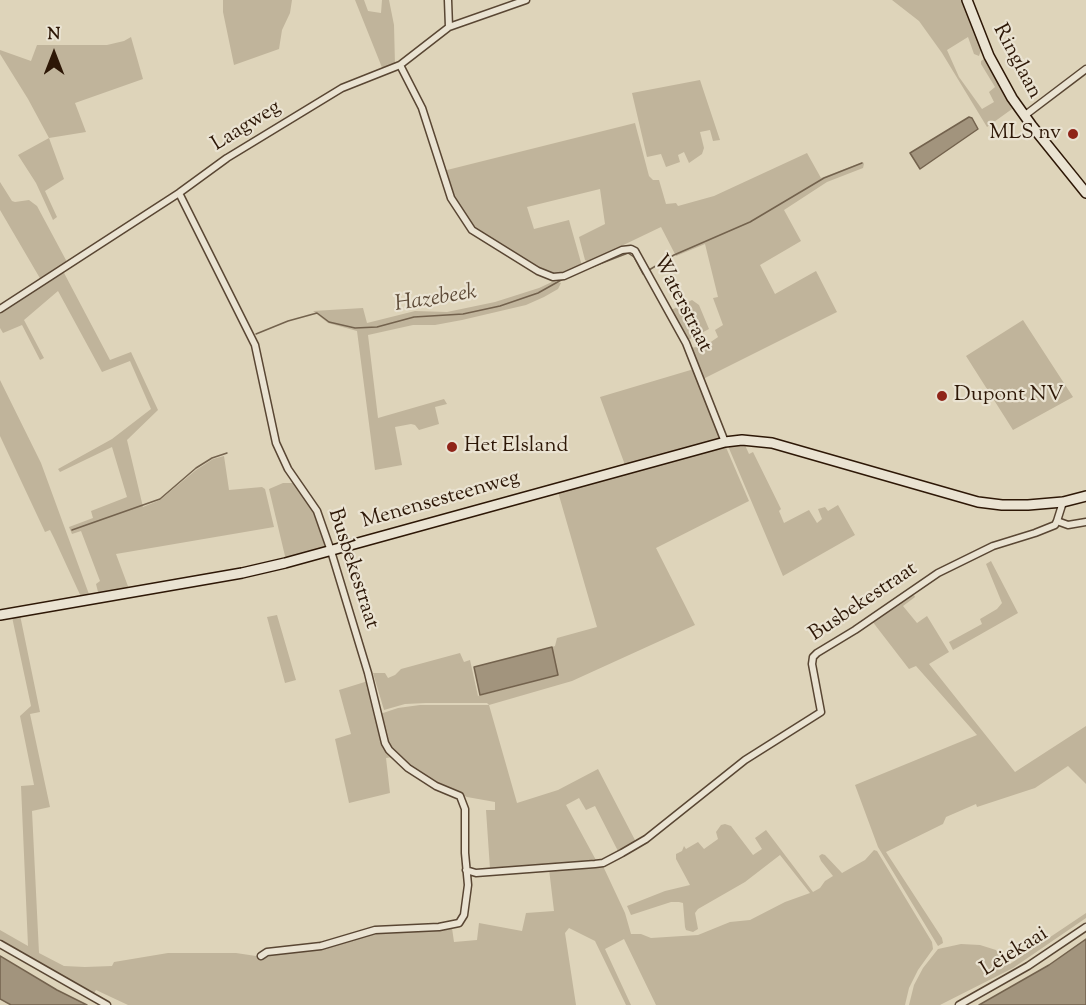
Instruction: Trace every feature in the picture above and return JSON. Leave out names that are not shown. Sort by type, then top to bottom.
[{"type":"street","points":[[448,0],[449,27]]},
{"type":"street","name":"Laagweg","points":[[0,309],[227,158],[342,88],[400,65],[449,27],[526,0]]},
{"type":"street","name":"Ringlaan","points":[[967,0],[989,56],[1024,116],[1086,193]]},
{"type":"street","name":"Waterstraat","points":[[400,65],[422,108],[451,198],[472,230],[538,271],[553,277],[564,276],[622,250],[634,251],[686,343],[725,442]]},
{"type":"street","points":[[1024,116],[1086,69]]},
{"type":"street","name":"Busbekestraat","points":[[179,192],[255,345],[276,443],[288,469],[317,511],[332,551],[368,673],[385,743],[408,768],[436,786],[460,796],[465,809],[468,885],[464,915],[455,925],[375,930],[321,946],[267,952],[261,956]]},
{"type":"street","name":"Menensesteenweg","points":[[0,615],[242,573],[332,551],[725,442],[742,440],[772,443],[978,502],[1028,506],[1063,502],[1086,496]]},
{"type":"street","points":[[1063,502],[1057,521],[1068,525],[1086,522]]},
{"type":"street","name":"Busbekestraat","points":[[466,870],[476,873],[595,864],[603,863],[622,853],[654,832],[745,760],[821,712],[812,663],[817,653],[938,573],[993,546],[1035,533],[1054,525],[1057,521]]},
{"type":"street","name":"Leiekaai","points":[[959,1005],[1028,966],[1086,927]]},
{"type":"street","points":[[0,944],[107,1005]]},
{"type":"shaded area","points":[[223,0],[292,0],[290,13],[282,30],[279,49],[234,65],[223,12]]},
{"type":"shaded area","points":[[355,0],[364,0],[368,11],[381,13],[382,0],[389,0],[394,25],[395,65],[383,70]]},
{"type":"shaded area","points":[[892,0],[962,0],[981,50],[979,56],[974,54],[968,37],[947,50],[959,77],[982,109],[994,102],[989,92],[995,87],[981,64],[984,59],[1012,109],[987,127],[942,53],[919,21]]},
{"type":"shaded area","points":[[131,37],[143,79],[75,103],[86,132],[49,138],[0,54],[0,50],[31,61],[37,45],[107,45]]},
{"type":"shaded area","points":[[700,80],[720,140],[713,141],[710,130],[700,132],[704,148],[702,154],[689,163],[684,152],[678,155],[680,162],[666,167],[661,154],[647,157],[632,93]]},
{"type":"shaded area","points":[[969,117],[978,129],[920,169],[910,153]]},
{"type":"shaded area","points":[[635,123],[649,176],[653,180],[659,180],[666,204],[676,203],[678,206],[714,196],[807,153],[821,178],[863,162],[863,168],[827,182],[784,210],[801,241],[760,265],[775,294],[816,271],[837,312],[703,379],[689,348],[705,346],[718,337],[715,330],[723,325],[713,298],[718,297],[705,244],[676,256],[661,227],[588,262],[585,260],[579,237],[605,224],[600,189],[527,207],[534,229],[569,220],[582,266],[568,273],[550,275],[477,232],[468,223],[453,199],[443,171]]},
{"type":"shaded area","points":[[49,138],[64,179],[45,191],[57,217],[53,220],[36,183],[18,155]]},
{"type":"shaded area","points":[[0,182],[12,201],[29,200],[37,206],[67,262],[41,280],[0,210]]},
{"type":"shaded area","points":[[63,271],[110,360],[131,352],[158,410],[127,440],[143,507],[160,500],[213,459],[224,456],[229,490],[262,487],[265,489],[274,527],[116,554],[129,589],[101,594],[98,592],[96,584],[100,581],[81,531],[72,534],[69,527],[93,518],[91,511],[127,497],[112,447],[60,472],[58,469],[112,439],[151,409],[130,361],[102,372],[58,291],[24,320],[44,358],[40,360],[22,325],[3,333],[0,328],[0,312]]},
{"type":"shaded area","points":[[554,281],[561,283],[558,289],[526,305],[462,320],[435,325],[413,325],[368,335],[378,418],[444,399],[447,404],[435,407],[439,424],[419,430],[411,424],[395,427],[402,465],[375,470],[357,331],[328,323],[313,311],[363,308],[367,323],[415,311],[447,312],[495,302]]},
{"type":"shaded area","points":[[692,300],[699,305],[709,329],[686,341],[669,311]]},
{"type":"shaded area","points":[[1023,320],[1073,397],[1013,430],[966,356]]},
{"type":"shaded area","points":[[694,369],[714,421],[718,439],[625,465],[600,397]]},
{"type":"shaded area","points":[[0,380],[41,463],[90,597],[82,599],[50,530],[45,532],[0,436]]},
{"type":"shaded area","points":[[744,443],[749,454],[753,452],[781,509],[779,511],[784,523],[809,510],[817,523],[822,519],[818,509],[825,507],[828,511],[838,505],[855,535],[783,576],[728,446]]},
{"type":"shaded area","points":[[725,445],[749,501],[656,548],[695,625],[572,681],[489,705],[487,703],[405,704],[384,710],[373,673],[385,673],[388,678],[401,669],[460,653],[464,662],[470,660],[478,696],[558,675],[552,647],[555,646],[557,638],[597,627],[558,492]]},
{"type":"shaded area","points":[[283,483],[295,483],[316,514],[326,547],[287,558],[285,556],[269,489]]},
{"type":"shaded area","points":[[991,561],[1018,613],[953,650],[949,642],[982,624],[980,619],[997,609],[1002,603],[986,564]]},
{"type":"shaded area","points":[[913,593],[915,597],[903,606],[917,623],[927,616],[949,652],[929,664],[1015,772],[1086,726],[1086,784],[1068,766],[1035,788],[977,807],[976,804],[946,817],[943,824],[886,852],[942,938],[943,943],[938,946],[878,847],[855,785],[977,735],[916,666],[909,669],[872,621]]},
{"type":"shaded area","points":[[20,615],[40,712],[30,714],[50,807],[32,811],[39,953],[64,966],[112,966],[114,962],[168,953],[236,953],[256,956],[320,948],[373,932],[452,928],[454,942],[477,940],[479,923],[522,931],[526,913],[554,911],[549,869],[603,866],[625,913],[631,934],[641,934],[651,938],[698,935],[730,922],[750,920],[785,902],[810,893],[780,855],[745,882],[698,909],[695,913],[698,929],[693,932],[686,930],[683,903],[671,902],[631,915],[627,906],[665,891],[690,885],[676,859],[676,854],[682,851],[684,846],[686,849],[698,842],[704,849],[718,839],[716,832],[721,825],[725,824],[731,826],[753,855],[762,849],[755,838],[766,830],[813,892],[833,876],[821,861],[819,856],[822,854],[842,873],[865,860],[874,850],[877,851],[932,942],[933,949],[909,988],[905,1005],[656,1005],[624,939],[605,949],[631,1005],[626,1005],[595,941],[569,928],[565,933],[576,1005],[128,1005],[96,990],[93,995],[0,941],[0,930],[28,946],[21,786],[34,785],[20,716],[31,706],[12,617]]},
{"type":"shaded area","points":[[277,615],[296,680],[285,683],[267,617]]},
{"type":"shaded area","points":[[552,647],[558,675],[480,695],[474,667]]},
{"type":"shaded area","points":[[368,681],[379,724],[393,757],[386,758],[390,793],[349,803],[335,739],[351,734],[339,690]]},
{"type":"shaded area","points":[[420,705],[489,705],[517,803],[558,790],[598,769],[636,842],[619,853],[595,806],[586,810],[579,798],[566,805],[597,862],[490,869],[486,810],[495,810],[495,802],[467,797],[448,790],[400,759],[388,745],[380,714],[398,708]]},
{"type":"shaded area","points":[[1086,913],[1086,918],[1013,968],[940,1005],[909,1005],[914,985],[923,968],[938,949],[961,944],[980,945],[996,950],[1000,958],[1010,964]]},
{"type":"shaded area","points":[[1086,939],[1086,1005],[979,1005],[1049,965]]},
{"type":"shaded area","points":[[0,956],[87,1005],[11,1005],[0,999]]},
{"type":"waterway","name":"Hazebeek","points":[[649,270],[674,255],[750,222],[824,178],[862,163]]},
{"type":"waterway","name":"Hazebeek","points":[[584,270],[628,253],[634,257],[643,274]]},
{"type":"waterway","name":"Hazebeek","points":[[256,334],[288,321],[317,313],[329,322],[355,328],[377,327],[414,317],[463,314],[500,306],[538,293],[563,279]]},
{"type":"waterway","name":"Hazebeek","points":[[72,530],[160,499],[196,468],[212,458],[227,453]]},
{"type":"place","name":"MLS nv","points":[[1073,134]]},
{"type":"place","name":"Dupont NV","points":[[942,396]]},
{"type":"place","name":"Het Elsland","points":[[452,447]]}]
